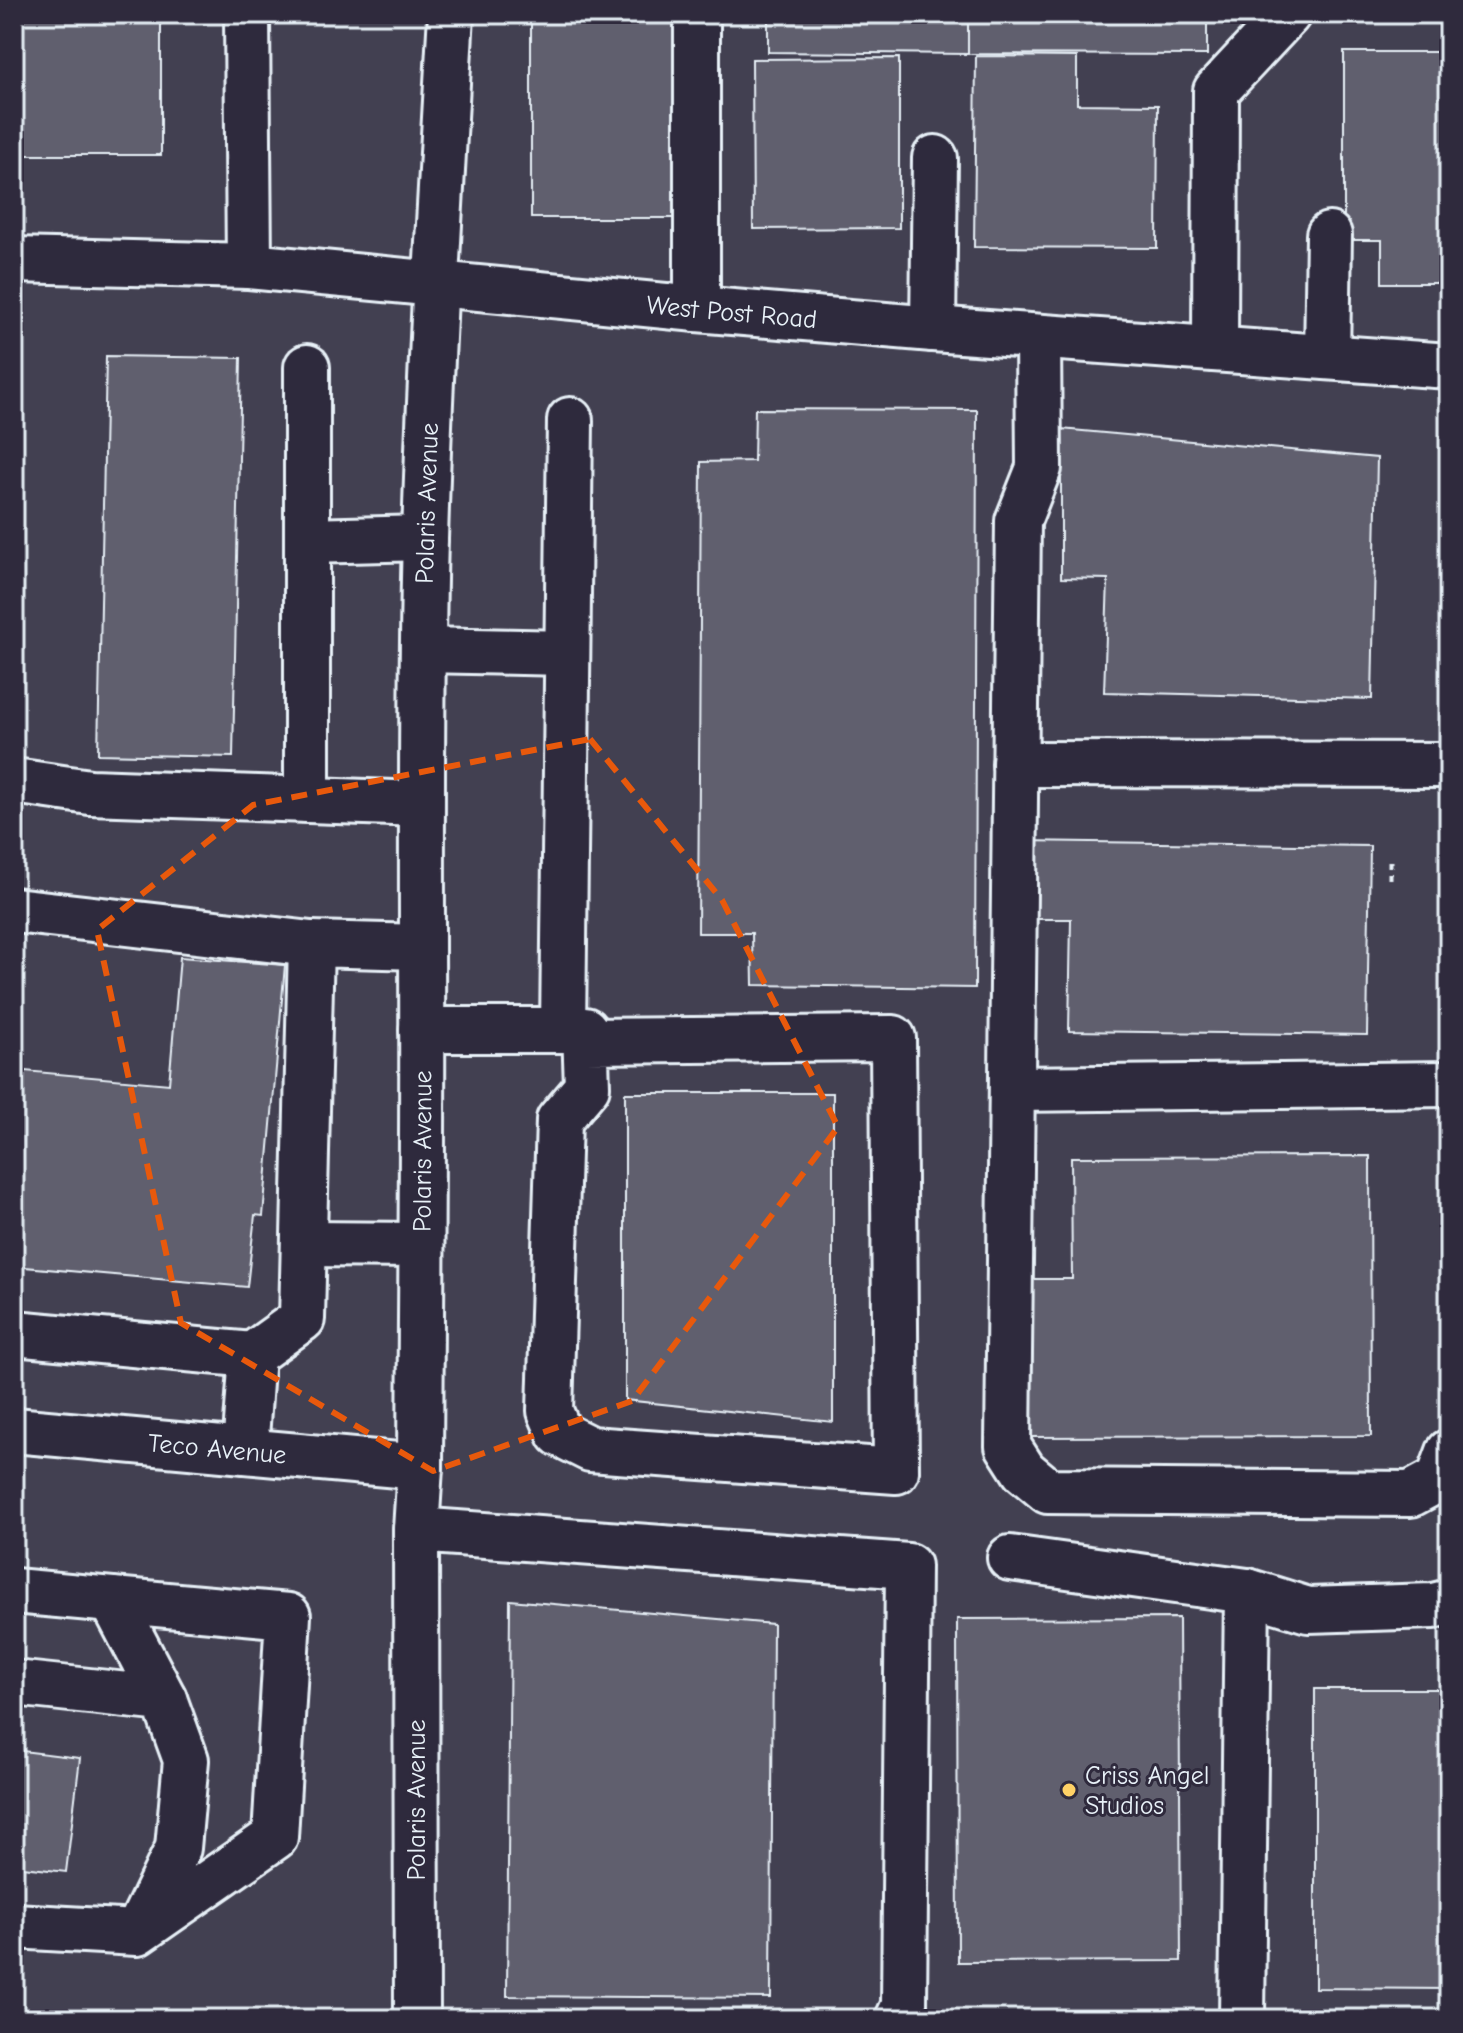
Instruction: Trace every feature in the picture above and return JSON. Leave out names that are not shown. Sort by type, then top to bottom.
[{"type":"street","points":[[247,14],[249,266]]},
{"type":"street","name":"Polaris Avenue","points":[[417,2019],[416,1530],[420,1467],[423,650],[435,285],[451,14]]},
{"type":"street","points":[[697,14],[697,309]]},
{"type":"street","points":[[1215,349],[1216,91],[1288,14]]},
{"type":"street","points":[[933,329],[935,158]]},
{"type":"street","points":[[1327,357],[1329,235]]},
{"type":"street","name":"West Post Road","points":[[14,260],[249,266],[933,329],[1449,366]]},
{"type":"street","points":[[1038,337],[1039,468],[1018,521],[1008,1446],[1024,1471],[1048,1491],[1411,1494],[1439,1479],[1449,1452]]},
{"type":"street","points":[[307,367],[307,800]]},
{"type":"street","points":[[422,1030],[574,1036],[893,1038],[896,1471],[590,1449],[560,1434],[550,1411],[559,1120],[587,1087],[574,1036],[567,653],[570,420]]},
{"type":"street","points":[[307,541],[425,538]]},
{"type":"street","points":[[423,650],[567,653]]},
{"type":"street","points":[[1015,764],[1449,765]]},
{"type":"street","points":[[14,781],[90,792],[421,804]]},
{"type":"street","points":[[14,910],[311,944],[422,947]]},
{"type":"street","points":[[14,1333],[252,1355],[302,1319],[311,944]]},
{"type":"street","points":[[1012,1089],[1449,1084]]},
{"type":"street","points":[[304,1244],[421,1245]]},
{"type":"street","points":[[245,1451],[252,1355]]},
{"type":"street","name":"Teco Avenue","points":[[14,1430],[420,1467]]},
{"type":"street","points":[[416,1530],[908,1566],[904,2006],[898,2019]]},
{"type":"street","points":[[1010,1558],[1247,1591],[1308,1610],[1433,1606],[1449,1602]]},
{"type":"street","points":[[14,1591],[288,1616],[275,1837],[137,1933],[14,1926]]},
{"type":"street","points":[[1242,2019],[1247,1591]]},
{"type":"street","points":[[112,1600],[164,1699],[186,1760],[178,1848],[137,1933]]},
{"type":"street","points":[[14,1683],[164,1699]]},
{"type":"path","points":[[1390,861],[1390,879]]},
{"type":"highlighted area","points":[[590,739],[722,900],[838,1127],[632,1401],[433,1471],[181,1323],[97,930],[253,805]]},
{"type":"shaded area","points":[[14,14],[1449,14],[1449,2019],[14,2019]]},
{"type":"building","points":[[14,14],[161,14],[161,155],[14,155]]},
{"type":"building","points":[[531,14],[680,14],[680,218],[531,218]]},
{"type":"building","points":[[768,14],[968,14],[968,54],[768,52]]},
{"type":"building","points":[[968,14],[1207,14],[1207,55],[968,54]]},
{"type":"building","points":[[1344,52],[1449,52],[1449,283],[1382,283],[1382,240],[1344,240]]},
{"type":"building","points":[[976,56],[1077,57],[1077,104],[1158,105],[1157,248],[974,247]]},
{"type":"building","points":[[899,58],[899,228],[753,229],[752,59]]},
{"type":"building","points":[[106,356],[241,358],[233,757],[98,754]]},
{"type":"building","points":[[755,409],[977,410],[975,988],[753,985],[752,933],[698,933],[701,462],[754,461]]},
{"type":"building","points":[[1061,429],[1377,458],[1372,699],[1104,692],[1108,579],[1061,578]]},
{"type":"building","points":[[1021,841],[1370,846],[1367,1035],[1069,1031],[1071,919],[1020,919]]},
{"type":"building","points":[[180,957],[285,965],[263,1216],[255,1215],[247,1287],[14,1266],[14,1070],[169,1084]]},
{"type":"building","points":[[625,1093],[833,1093],[833,1422],[625,1400]]},
{"type":"building","points":[[1370,1156],[1371,1436],[1026,1437],[1026,1279],[1072,1279],[1071,1157]]},
{"type":"building","points":[[510,1600],[773,1624],[771,1998],[507,1996]]},
{"type":"building","points":[[1179,1618],[1181,1961],[958,1962],[957,1619]]},
{"type":"building","points":[[1315,1689],[1449,1689],[1449,1989],[1315,1988]]},
{"type":"building","points":[[14,1750],[80,1758],[66,1872],[14,1866]]},
{"type":"place","name":"Criss Angel Studios","points":[[1069,1790]]}]
